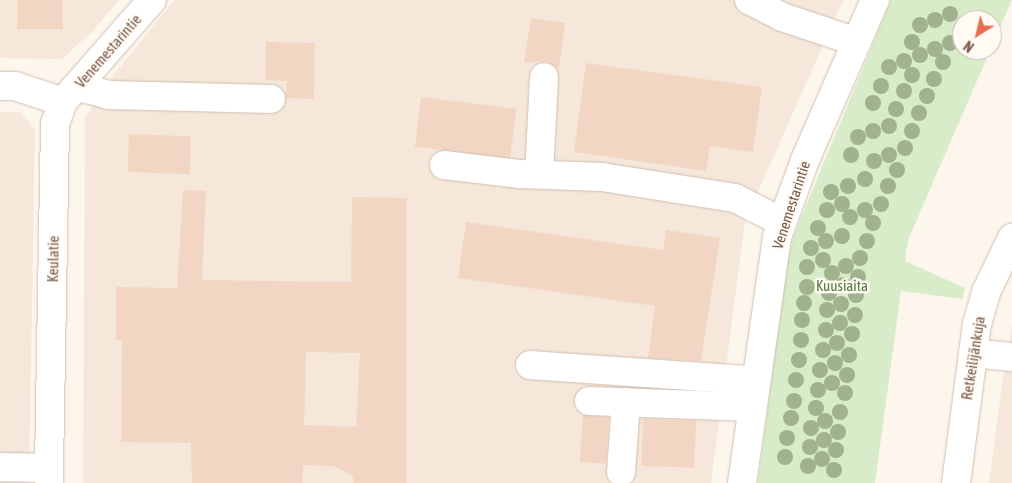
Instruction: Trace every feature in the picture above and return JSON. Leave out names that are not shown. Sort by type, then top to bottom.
[{"type":"street","name":"Venemestarintie","points":[[70,94],[152,0]]},
{"type":"street","points":[[749,0],[782,17],[857,42]]},
{"type":"street","name":"Venemestarintie","points":[[742,483],[768,290],[782,222],[805,160],[875,0]]},
{"type":"street","points":[[538,174],[544,77]]},
{"type":"street","points":[[0,86],[15,86],[70,94],[271,99]]},
{"type":"street","name":"Keulatie","points":[[49,476],[55,124],[70,94]]},
{"type":"street","points":[[444,165],[538,174],[602,177],[735,198],[782,222]]},
{"type":"street","name":"Retkeilijänkuja","points":[[956,483],[972,353],[983,302],[1012,238]]},
{"type":"street","points":[[972,353],[1012,357]]},
{"type":"street","points":[[530,364],[754,394]]},
{"type":"street","points":[[588,401],[626,402],[754,394]]},
{"type":"street","points":[[620,472],[626,402]]},
{"type":"street","points":[[0,467],[49,476]]},
{"type":"shaded area","points":[[0,0],[119,0],[93,31],[62,59],[0,58]]},
{"type":"shaded area","points":[[174,0],[843,0],[745,221],[711,483],[83,483],[85,119],[112,77]]},
{"type":"shaded area","points":[[0,112],[20,112],[35,129],[29,483],[0,483]]},
{"type":"shaded area","points":[[1012,325],[1012,483],[989,483],[1003,378]]},
{"type":"green space","name":"Kuusiaita","points":[[891,0],[1012,0],[1002,23],[1002,10],[952,10],[952,60],[986,60],[908,240],[905,261],[965,288],[962,299],[901,291],[875,483],[758,483],[785,273],[792,240]]},
{"type":"building","points":[[17,0],[63,0],[63,29],[17,29]]},
{"type":"building","points":[[531,18],[565,23],[559,68],[545,61],[524,63]]},
{"type":"building","points":[[266,42],[315,43],[314,99],[286,98],[287,81],[265,80]]},
{"type":"building","points":[[586,63],[762,87],[753,152],[710,146],[706,171],[574,152]]},
{"type":"building","points":[[421,97],[516,109],[510,158],[415,147]]},
{"type":"building","points":[[129,134],[191,136],[190,174],[128,172]]},
{"type":"building","points":[[183,190],[206,191],[202,280],[351,282],[352,197],[407,198],[407,483],[353,483],[353,476],[334,466],[303,465],[303,483],[192,483],[191,443],[121,442],[122,340],[116,340],[116,287],[177,288]],"holes":[[[306,352],[360,353],[356,427],[304,425]]]},
{"type":"building","points":[[466,222],[663,250],[666,230],[720,238],[701,361],[648,358],[655,306],[458,278]]},
{"type":"building","points":[[583,415],[609,417],[606,464],[580,462]]},
{"type":"building","points":[[643,419],[696,421],[694,468],[641,466]]}]
